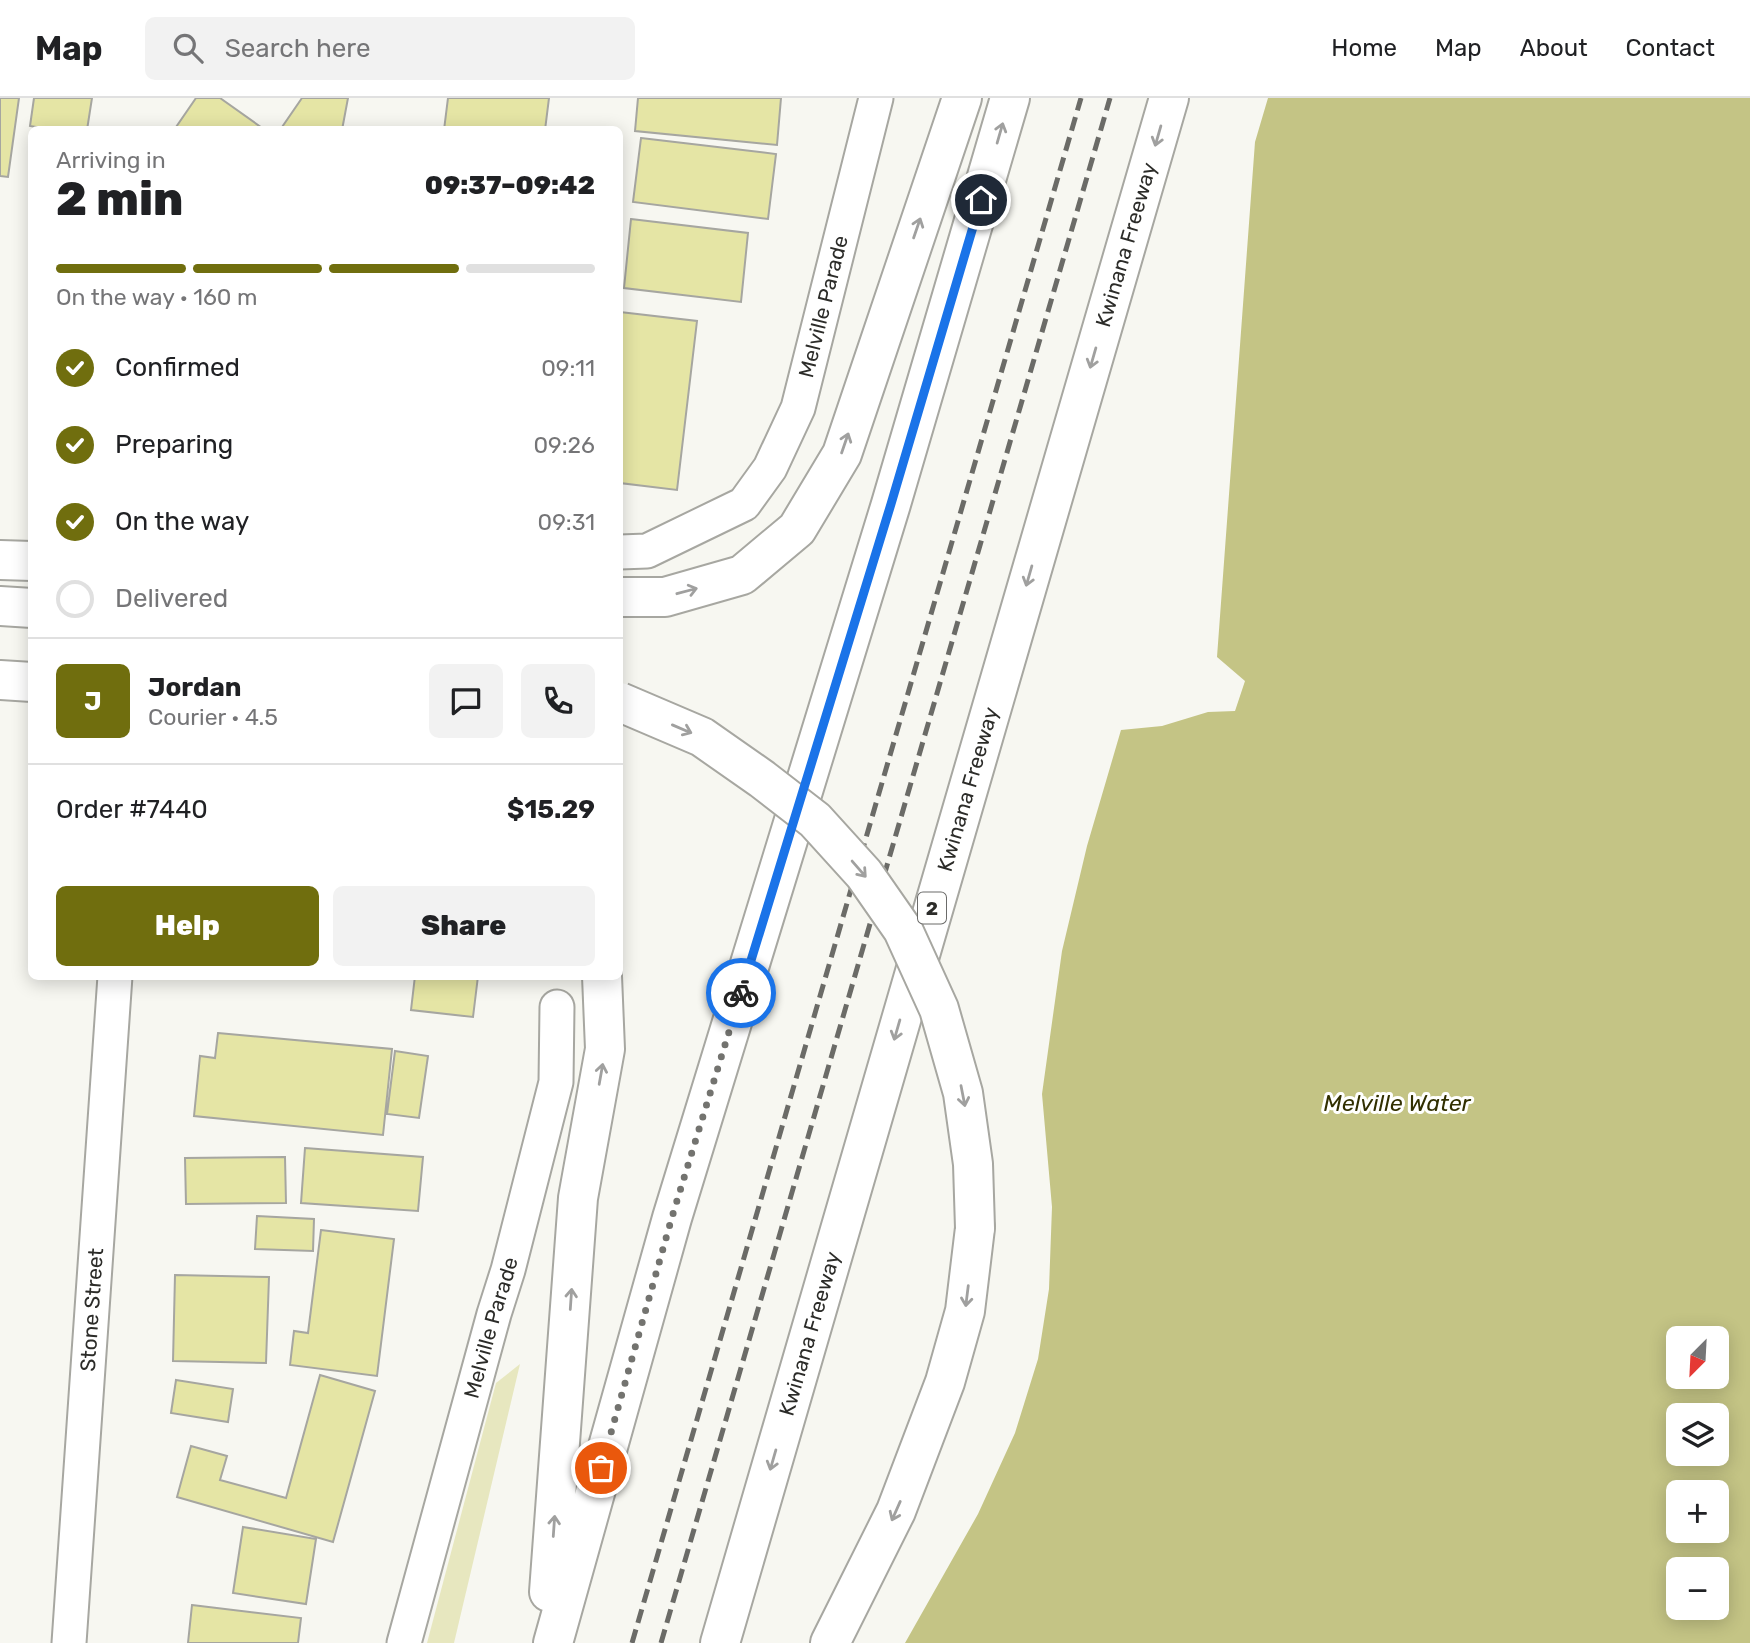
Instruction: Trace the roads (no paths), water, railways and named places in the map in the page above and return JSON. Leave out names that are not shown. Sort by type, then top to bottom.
[{"type":"highway","points":[[623,597],[665,597],[743,575],[797,529],[842,454],[962,98]]},
{"type":"highway","points":[[553,1643],[672,1217],[891,504],[1010,98]]},
{"type":"highway","name":"Kwinana Freeway","points":[[720,1643],[1169,98]]},
{"type":"highway","points":[[0,560],[28,561]]},
{"type":"highway","points":[[0,606],[28,608]]},
{"type":"highway","points":[[0,680],[28,682]]},
{"type":"highway","points":[[623,703],[702,737],[762,779],[815,820],[864,874],[903,930],[939,1009],[964,1094],[974,1164],[975,1228],[965,1311],[945,1382],[897,1511],[830,1643]]},
{"type":"highway","points":[[545,1643],[578,1198],[605,1049],[602,980]]},
{"type":"street","name":"Melville Parade","points":[[623,552],[647,551],[744,504],[770,468],[799,408],[876,98]]},
{"type":"street","name":"Stone Street","points":[[69,1643],[116,980]]},
{"type":"street","name":"Melville Parade","points":[[404,1643],[508,1270],[556,1082],[557,1007]]},
{"type":"water","name":"Melville Water","points":[[1268,98],[1750,98],[1750,1643],[905,1643],[978,1514],[1015,1433],[1038,1359],[1049,1289],[1052,1207],[1042,1094],[1062,951],[1087,846],[1121,730],[1162,726],[1208,712],[1235,711],[1245,681],[1217,657],[1255,142]]},
{"type":"railway","points":[[632,1643],[1081,98]]},
{"type":"railway","points":[[661,1643],[1110,98]]}]
